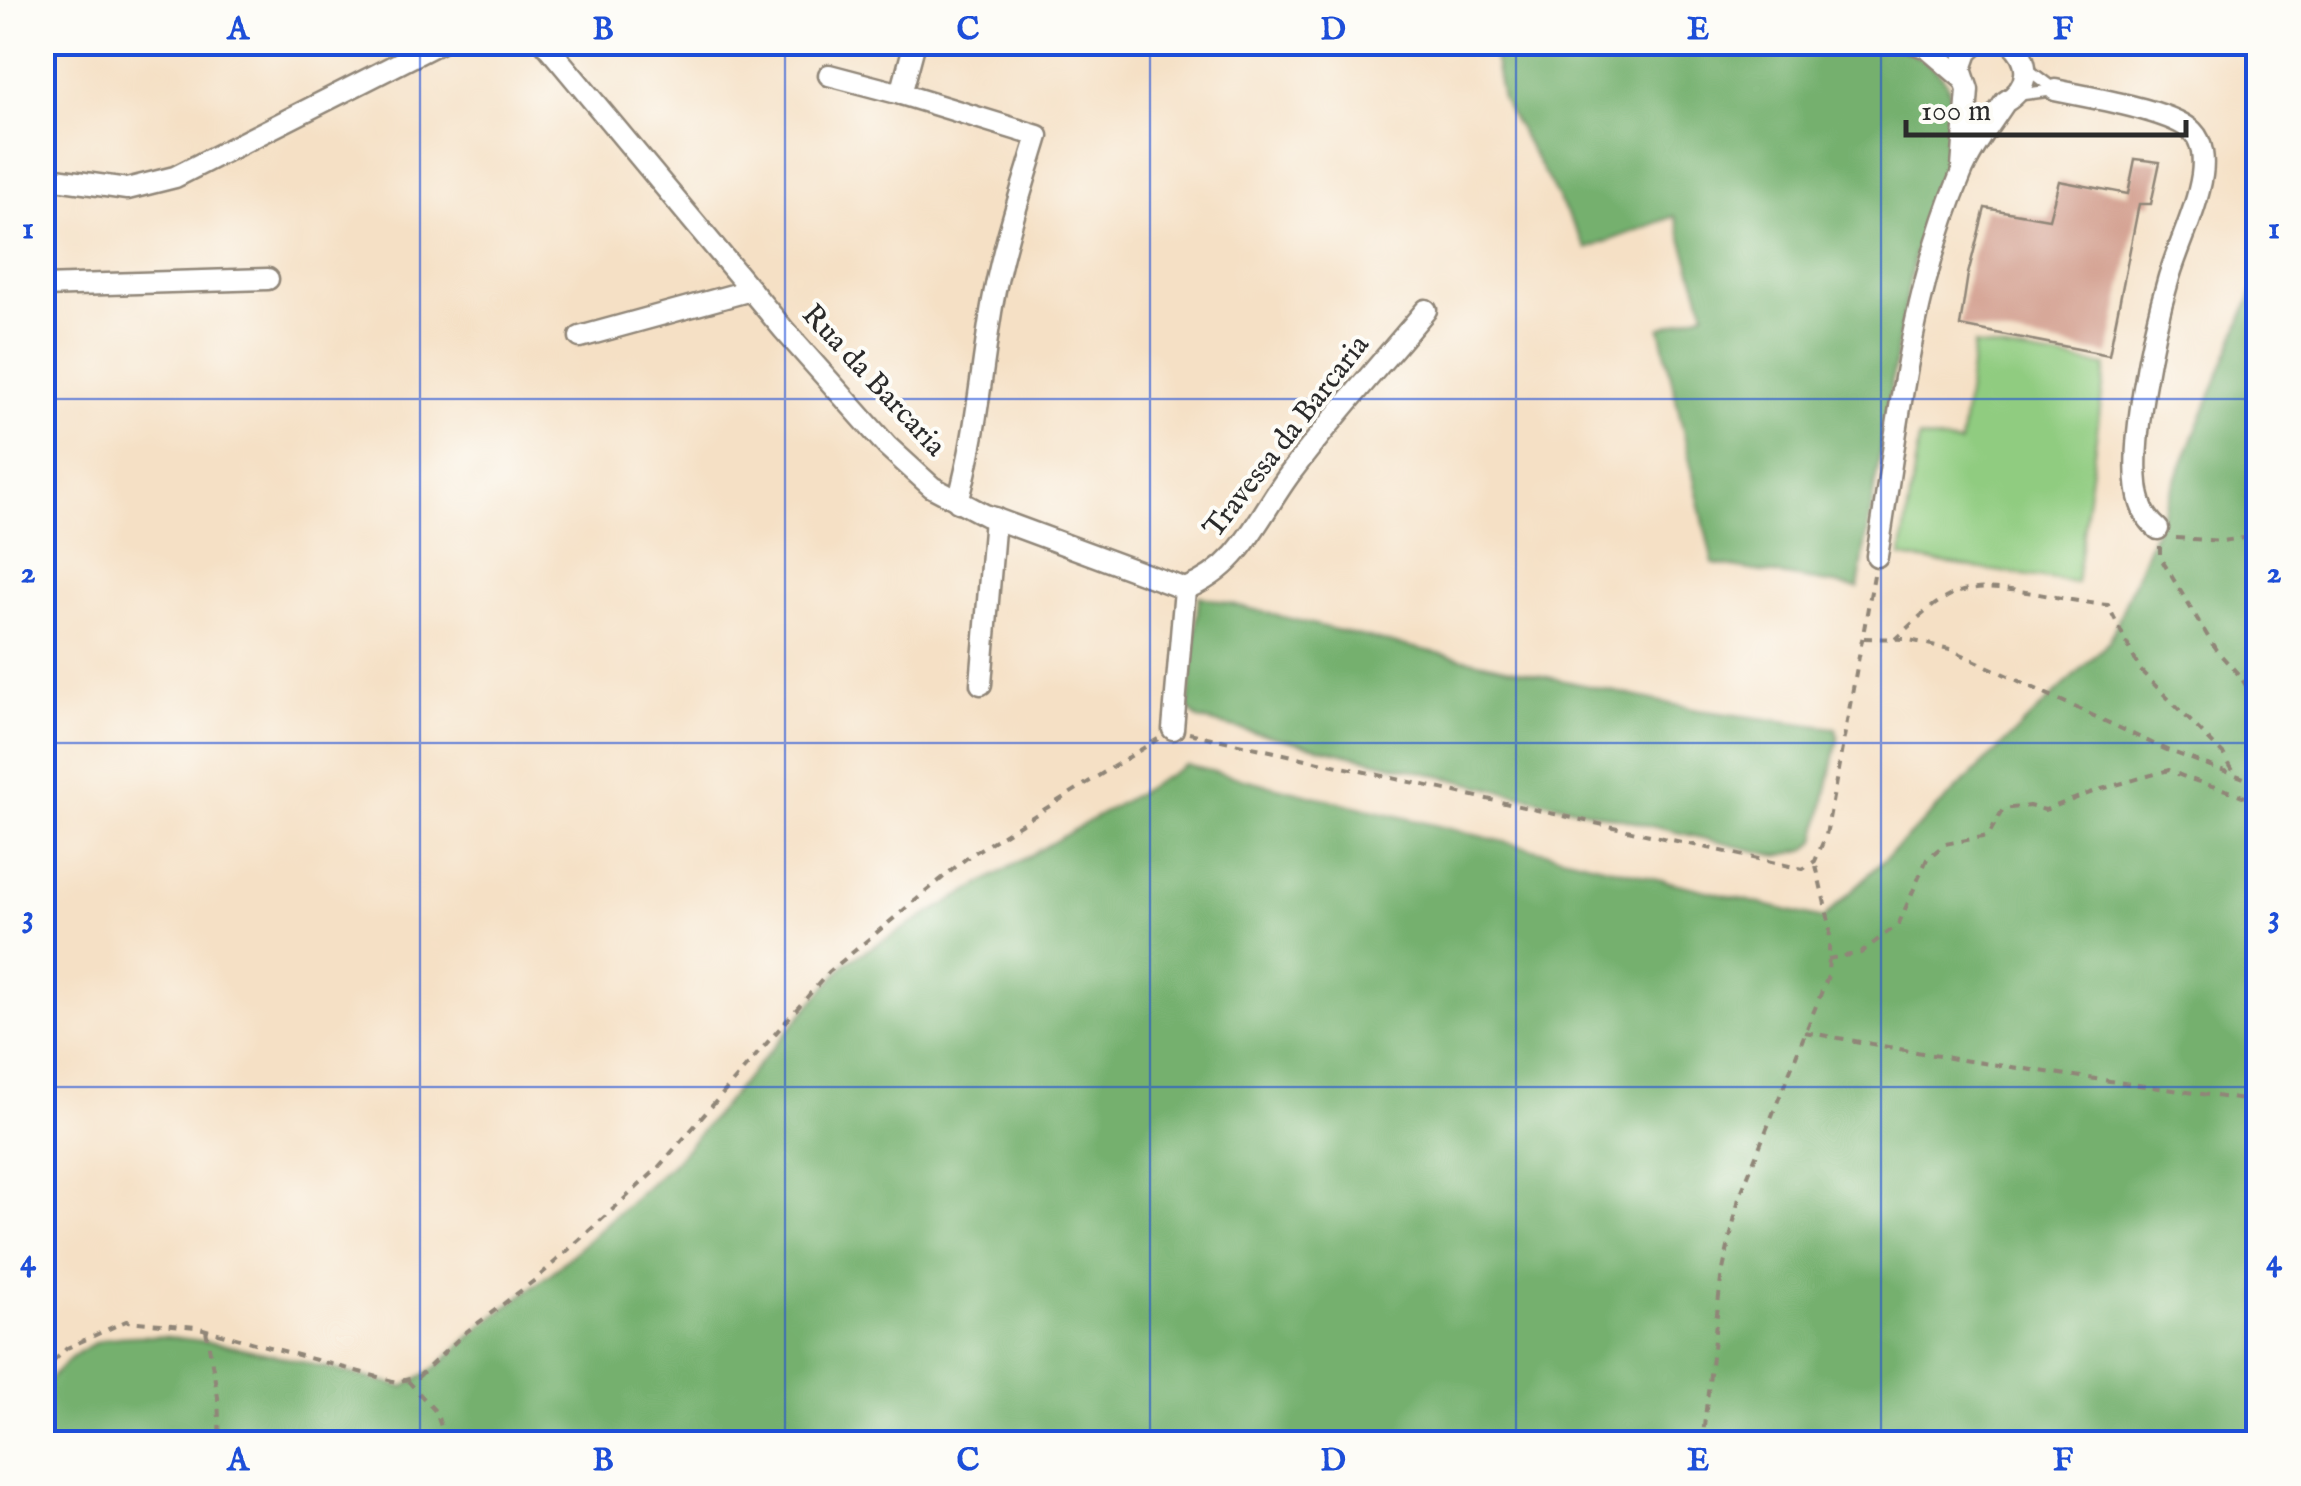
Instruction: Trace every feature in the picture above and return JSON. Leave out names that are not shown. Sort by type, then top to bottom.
[{"type":"street","points":[[42,177],[127,189],[175,176],[441,42]]},
{"type":"street","name":"Rua da Barcaria","points":[[544,42],[887,446],[932,487],[995,518],[1186,589]]},
{"type":"street","points":[[901,94],[915,42]]},
{"type":"street","points":[[1919,45],[1969,42]]},
{"type":"street","points":[[1962,170],[1963,60],[1978,42]]},
{"type":"street","points":[[1919,45],[1984,102],[2010,98]]},
{"type":"street","points":[[1878,556],[1919,301],[1962,170],[2026,78],[2022,53]]},
{"type":"street","points":[[829,75],[1038,136],[992,304],[972,454],[958,502]]},
{"type":"street","points":[[2055,90],[2158,114],[2183,124],[2196,133],[2203,152],[2202,176],[2168,281],[2148,362],[2136,470],[2140,504],[2158,528]]},
{"type":"street","points":[[42,286],[268,279]]},
{"type":"street","points":[[580,337],[751,290]]},
{"type":"street","name":"Travessa da Barcaria","points":[[1186,589],[1205,581],[1237,554],[1291,472],[1426,310]]},
{"type":"street","points":[[981,684],[995,518]]},
{"type":"street","points":[[1173,730],[1186,589]]},
{"type":"lane","points":[[2022,53],[2055,90]]},
{"type":"lane","points":[[2010,98],[2055,90]]},
{"type":"path","points":[[2158,528],[2180,540],[2222,541],[2258,536]]},
{"type":"path","points":[[2158,528],[2160,557],[2216,650],[2258,706]]},
{"type":"path","points":[[42,1373],[67,1348],[126,1321],[206,1330],[396,1382],[418,1377],[466,1333],[535,1280],[656,1170],[828,972],[969,856],[1173,730],[1803,869],[1815,861],[1826,835],[1878,556]]},
{"type":"path","points":[[1895,639],[1948,596],[1971,588],[1993,587],[2108,605],[2140,670],[2224,755],[2236,776]]},
{"type":"path","points":[[1864,638],[1950,649],[2170,752],[2258,782]]},
{"type":"path","points":[[1828,959],[1861,953],[1899,923],[1927,859],[1944,844],[1988,836],[2003,808],[2029,806],[2044,810],[2169,770],[2198,784],[2241,794],[2258,803]]},
{"type":"path","points":[[1702,1444],[1721,1279],[1739,1198],[1828,976],[1830,926],[1815,861]]},
{"type":"path","points":[[1805,1032],[1956,1060],[2258,1102]]},
{"type":"path","points":[[206,1330],[218,1397],[220,1444]]},
{"type":"path","points":[[408,1380],[436,1412],[447,1444]]},
{"type":"green space","points":[[1504,43],[1884,43],[1922,59],[1945,80],[1953,110],[1952,132],[1914,258],[1858,588],[1713,564],[1660,328],[1705,312],[1675,216],[1587,249],[1502,99],[1493,51]]},
{"type":"green space","points":[[2258,280],[2258,1443],[43,1444],[43,1388],[79,1352],[122,1336],[158,1336],[246,1349],[404,1387],[438,1366],[485,1323],[555,1270],[676,1160],[848,961],[1186,765],[1823,919],[2109,642]]},
{"type":"green space","points":[[1974,345],[2106,366],[2076,583],[1901,557],[1919,438],[1960,444]]},
{"type":"green space","points":[[1199,596],[1356,635],[1698,710],[1836,728],[1838,740],[1816,841],[1807,849],[1778,856],[1198,719],[1188,708]]},
{"type":"building","points":[[2135,159],[2160,162],[2151,204],[2139,204],[2109,355],[1960,326],[1985,208],[2049,219],[2059,181],[2128,194]]}]
